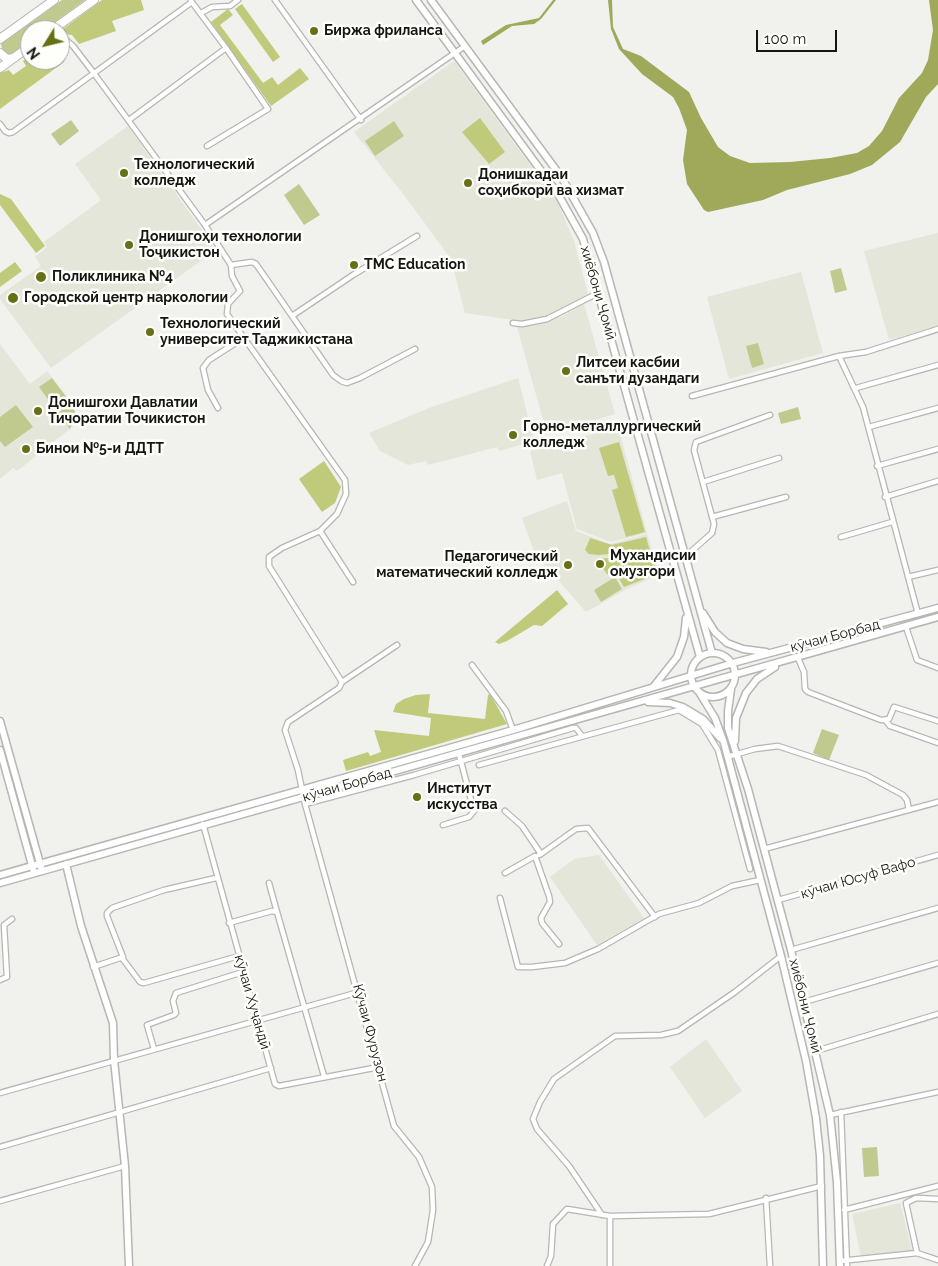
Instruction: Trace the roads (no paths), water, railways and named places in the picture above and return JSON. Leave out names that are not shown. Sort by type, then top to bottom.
[{"type":"highway","points":[[1,38],[54,0]]},
{"type":"highway","points":[[67,20],[93,1]]},
{"type":"highway","points":[[0,53],[7,58],[14,58]]},
{"type":"highway","points":[[0,68],[20,54]]},
{"type":"main road","name":"хиёбони Ҷомӣ","points":[[416,0],[538,166],[574,221],[583,239],[700,657]]},
{"type":"main road","name":"хиёбони Ҷомӣ","points":[[430,0],[562,178],[581,209],[599,246],[712,653]]},
{"type":"main road","points":[[617,357],[630,354]]},
{"type":"main road","points":[[699,607],[715,632],[727,643],[755,652],[778,652]]},
{"type":"main road","name":"кӯчаи Борбад","points":[[304,797],[513,730],[733,663],[938,608]]},
{"type":"main road","points":[[653,687],[677,657],[684,637],[687,612]]},
{"type":"main road","name":"кӯчаи Борбад","points":[[0,875],[32,865],[460,757],[642,702],[697,690],[736,676],[938,617]]},
{"type":"main road","points":[[697,690],[691,676],[695,662],[700,657],[712,653],[724,656],[733,663],[736,676],[731,689]]},
{"type":"main road","points":[[736,751],[734,728],[746,693],[757,680],[783,662]]},
{"type":"main road","name":"хиёбони Ҷомӣ","points":[[731,689],[728,728],[792,950],[830,1115],[843,1263]]},
{"type":"main road","name":"кӯчаи Борбад","points":[[697,690],[712,698],[720,697],[731,689]]},
{"type":"main road","name":"хиёбони Ҷомӣ","points":[[697,690],[715,718],[724,743],[733,793],[781,956],[812,1087],[822,1186],[824,1266]]},
{"type":"main road","points":[[642,702],[677,707],[702,721],[724,743]]},
{"type":"main road","points":[[0,721],[41,871]]},
{"type":"main road","points":[[0,750],[34,873]]},
{"type":"main road","name":"кӯчаи Борбад","points":[[0,883],[202,822]]},
{"type":"main road","points":[[66,864],[93,967],[112,1024],[119,1112],[126,1166],[129,1266]]},
{"type":"main road","points":[[795,1017],[807,1014]]},
{"type":"street","points":[[201,13],[212,7],[230,6],[238,0]]},
{"type":"street","points":[[275,0],[361,120]]},
{"type":"street","points":[[0,124],[9,133],[13,132],[191,1],[268,109],[207,146]]},
{"type":"street","points":[[70,44],[129,120],[205,225],[231,265],[232,276],[240,290],[228,304],[226,311],[344,480],[346,494],[338,514],[320,531],[271,554],[268,563],[342,682],[397,645]]},
{"type":"street","points":[[205,225],[361,120],[465,46]]},
{"type":"street","points":[[129,120],[226,48]]},
{"type":"street","points":[[292,316],[353,274],[416,236]]},
{"type":"street","points":[[231,265],[252,262],[256,264],[333,375],[341,381],[347,383],[360,378],[415,349]]},
{"type":"street","points":[[513,323],[522,324],[547,319],[596,294]]},
{"type":"street","points":[[692,396],[839,356],[866,352],[938,330]]},
{"type":"street","points":[[218,408],[208,390],[203,368],[209,360],[245,337]]},
{"type":"street","points":[[839,356],[856,388],[869,427],[885,497],[918,614]]},
{"type":"street","points":[[856,388],[938,365]]},
{"type":"street","points":[[869,427],[938,408]]},
{"type":"street","points":[[686,556],[712,533],[714,524],[694,450],[696,442],[770,415]]},
{"type":"street","points":[[877,466],[938,449]]},
{"type":"street","points":[[703,482],[779,458]]},
{"type":"street","points":[[885,497],[938,481]]},
{"type":"street","points":[[712,517],[786,497]]},
{"type":"street","points":[[841,536],[892,522]]},
{"type":"street","points":[[320,531],[353,582]]},
{"type":"street","points":[[908,577],[938,570]]},
{"type":"street","points":[[906,626],[917,660],[938,668]]},
{"type":"street","points":[[798,658],[804,672],[806,691],[886,721],[890,726],[938,743]]},
{"type":"street","points":[[472,664],[506,710],[513,730]]},
{"type":"street","name":"Кӯчаи Фурузон","points":[[342,682],[339,688],[288,722],[285,726],[394,1126],[419,1156],[432,1187],[434,1210],[428,1242],[415,1266]]},
{"type":"street","points":[[480,765],[567,742],[677,707]]},
{"type":"street","points":[[886,721],[894,707],[938,721]]},
{"type":"street","points":[[702,721],[718,750],[733,793],[750,869]]},
{"type":"street","points":[[443,825],[469,817],[474,811],[460,757],[573,728],[576,728],[582,736]]},
{"type":"street","points":[[728,757],[736,751],[778,746],[866,775],[903,795],[907,800],[909,810]]},
{"type":"street","points":[[764,849],[938,802]]},
{"type":"street","points":[[505,812],[522,826],[542,854]]},
{"type":"street","name":"кӯчаи Хуҷандӣ","points":[[202,822],[274,1082],[279,1086],[379,1067]]},
{"type":"street","points":[[505,873],[542,854],[576,829],[584,826],[588,828],[655,917]]},
{"type":"street","name":"кӯчаи Юсуф Вафо","points":[[778,900],[938,855]]},
{"type":"street","points":[[535,856],[550,902],[541,918],[542,923],[559,944]]},
{"type":"street","points":[[216,878],[164,890],[112,908],[107,916],[122,958],[140,982],[144,983],[238,956]]},
{"type":"street","points":[[500,898],[518,967],[522,968],[565,963],[598,949],[655,917],[699,903],[732,886],[760,880]]},
{"type":"street","points":[[269,882],[324,1076]]},
{"type":"street","points":[[792,950],[938,908]]},
{"type":"street","points":[[229,923],[272,911],[276,912]]},
{"type":"street","points":[[0,980],[7,977],[2,925],[12,919]]},
{"type":"street","points":[[602,1215],[569,1166],[537,1129],[534,1118],[540,1102],[554,1079],[615,1036],[661,1035],[678,1031],[735,992],[781,956]]},
{"type":"street","points":[[93,967],[122,958]]},
{"type":"street","points":[[804,1002],[938,963]]},
{"type":"street","points":[[154,1049],[147,1025],[176,1013],[173,1001],[176,992],[243,972]]},
{"type":"street","points":[[0,1093],[114,1060],[305,1009],[359,992]]},
{"type":"street","points":[[816,1051],[938,1014]]},
{"type":"street","points":[[0,1147],[271,1068]]},
{"type":"street","points":[[830,1115],[938,1092]]},
{"type":"street","points":[[841,1112],[846,1209],[843,1263],[917,1253],[938,1260]]},
{"type":"street","points":[[0,1201],[126,1166]]},
{"type":"street","points":[[547,1266],[551,1256],[553,1224],[560,1214],[568,1209],[610,1216],[709,1214],[766,1198],[822,1186]]},
{"type":"street","points":[[838,1212],[938,1186]]},
{"type":"street","points":[[766,1198],[770,1266]]},
{"type":"street","points":[[917,1253],[906,1203],[916,1198],[938,1199]]},
{"type":"street","points":[[610,1216],[610,1266]]},
{"type":"place","name":"Биржа фриланса","points":[[314,31]]},
{"type":"place","name":"Технологический колледж","points":[[124,173]]},
{"type":"place","name":"Донишкадаи соҳибкорӣ ва хизмат","points":[[468,183]]},
{"type":"place","name":"Донишгоҳи технологии Тоҷикистон","points":[[129,245]]},
{"type":"place","name":"TMC Education","points":[[354,265]]},
{"type":"place","name":"Поликлиника №4","points":[[41,277]]},
{"type":"place","name":"Городской центр наркологии","points":[[13,298]]},
{"type":"place","name":"Технологический университет Таджикистана","points":[[150,332]]},
{"type":"place","name":"Литсеи касбии санъти дузандаги","points":[[566,371]]},
{"type":"place","name":"Донишгохи Давлатии Тичоратии Точикистон","points":[[38,411]]},
{"type":"place","name":"Горно-металлургический колледж","points":[[513,435]]},
{"type":"place","name":"Бинои №5-и ДДТТ","points":[[26,449]]},
{"type":"place","name":"Мухандисии омузгори","points":[[600,564]]},
{"type":"place","name":"Педагогический математический колледж","points":[[568,565]]},
{"type":"place","name":"Институт искусства","points":[[417,797]]}]
